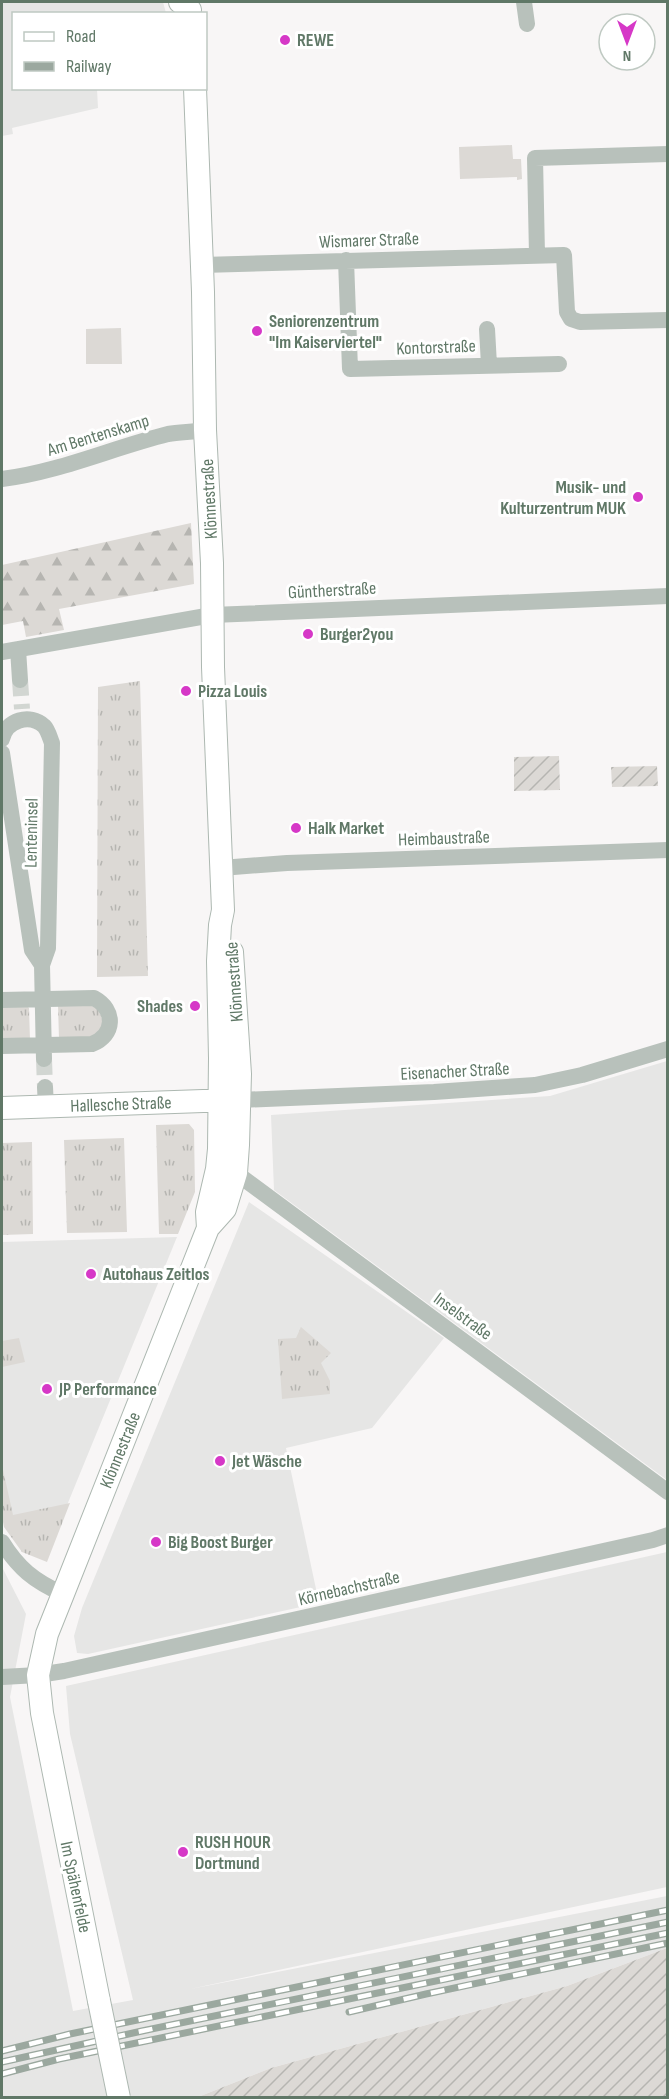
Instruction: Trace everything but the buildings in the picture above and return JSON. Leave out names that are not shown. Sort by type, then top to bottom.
[{"type":"main road","name":"Klönnestraße","points":[[195,90],[221,868],[223,910],[230,925],[240,1074],[230,1100],[207,1212],[208,1228]]},
{"type":"main road","name":"Hallesche Straße","points":[[2,1108],[45,1097],[230,1100]]},
{"type":"main road","name":"Klönnestraße","points":[[38,1676],[47,1634],[208,1228],[225,1209],[236,1173],[230,1100]]},
{"type":"main road","name":"Im Spähenfelde","points":[[38,1676],[42,1713],[119,2097]]},
{"type":"street","points":[[524,2],[527,24]]},
{"type":"street","points":[[537,255],[535,158],[668,154]]},
{"type":"street","name":"Wismarer Straße","points":[[202,265],[564,255],[567,312],[571,319],[580,322],[668,320]]},
{"type":"street","name":"Kontorstraße","points":[[346,260],[350,369],[559,364]]},
{"type":"street","name":"Kontorstraße","points":[[488,329],[489,365]]},
{"type":"street","name":"Am Bentenskamp","points":[[2,479],[39,473],[169,434],[205,430]]},
{"type":"street","name":"Güntherstraße","points":[[2,652],[212,615],[668,596]]},
{"type":"street","points":[[18,650],[20,680]]},
{"type":"street","name":"Lenteninsel","points":[[2,739],[3,734],[22,714],[45,727],[52,743],[48,948],[42,965],[44,1052]]},
{"type":"street","name":"Lenteninsel","points":[[2,753],[32,950],[42,965]]},
{"type":"street","name":"Heimbaustraße","points":[[221,868],[287,863],[668,850]]},
{"type":"street","points":[[2,1000],[94,998],[102,1003],[108,1012],[110,1024],[107,1034],[101,1041],[92,1044],[44,1052],[2,1046]]},
{"type":"street","name":"Eisenacher Straße","points":[[230,1100],[434,1092],[536,1085],[582,1075],[668,1049]]},
{"type":"street","name":"Inselstraße","points":[[236,1173],[668,1492]]},
{"type":"street","name":"Körnebachstraße","points":[[2,1677],[38,1676],[668,1535]]},
{"type":"street","points":[[2,1542],[8,1563],[63,1594]]},
{"type":"shaded area","points":[[2,2],[163,2],[166,12],[12,12],[12,90],[97,90],[98,108],[12,128],[13,134],[2,136]]},
{"type":"shaded area","points":[[668,1061],[667,1480],[274,1190],[271,1115],[550,1096]]},
{"type":"shaded area","points":[[249,1202],[444,1338],[372,1428],[286,1448],[319,1603],[88,1654],[77,1653],[74,1636],[82,1608]]},
{"type":"shaded area","points":[[177,1237],[47,1554],[2,1503],[2,1242]]},
{"type":"shaded area","points":[[667,1552],[667,1887],[190,1989],[667,1896],[667,1948],[567,1986],[271,2068],[198,2097],[2,2097],[2,1567],[26,1614],[10,1697],[73,2011],[133,2000],[70,1734],[66,1686]]},
{"type":"green space","points":[[512,145],[513,159],[521,159],[522,179],[517,180],[517,177],[460,179],[459,147]]},
{"type":"green space","points":[[121,328],[122,364],[86,364],[86,329]]},
{"type":"green space","points":[[191,523],[194,584],[59,609],[64,630],[26,637],[23,621],[2,625],[2,565]]},
{"type":"green space","points":[[140,681],[148,976],[97,977],[98,687]]},
{"type":"green space","points":[[559,756],[560,790],[514,791],[514,757]]},
{"type":"green space","points":[[657,766],[658,786],[612,787],[611,767]]},
{"type":"green space","points":[[25,1004],[29,1008],[30,1040],[2,1042],[2,1005]]},
{"type":"green space","points":[[58,1005],[97,1006],[104,1024],[95,1038],[59,1039]]},
{"type":"green space","points":[[189,1124],[194,1130],[195,1192],[178,1234],[159,1234],[156,1125]]},
{"type":"green space","points":[[124,1138],[127,1232],[67,1233],[64,1140]]},
{"type":"green space","points":[[32,1142],[33,1234],[2,1235],[2,1143]]},
{"type":"green space","points":[[301,1327],[331,1353],[321,1363],[330,1381],[330,1394],[282,1399],[278,1339],[296,1338]]},
{"type":"green space","points":[[19,1338],[25,1362],[2,1367],[2,1341]]},
{"type":"green space","points":[[2,1465],[13,1515],[70,1503],[47,1562],[22,1552],[4,1527]]},
{"type":"green space","points":[[667,1948],[667,2097],[198,2097],[271,2068],[567,1986]]},
{"type":"tunnel","points":[[20,680],[22,709]]},
{"type":"tunnel","points":[[44,1059],[45,1087]]},
{"type":"railway","points":[[2,2051],[70,2034],[668,1910]]},
{"type":"railway","points":[[2,2062],[668,1922]]},
{"type":"railway","points":[[2,2074],[59,2059],[668,1933]]},
{"type":"railway","points":[[349,2012],[668,1943]]},
{"type":"place","name":"REWE","points":[[285,40]]},
{"type":"place","name":"Seniorenzentrum \"Im Kaiserviertel\"","points":[[257,331]]},
{"type":"place","name":"Musik- und Kulturzentrum MUK","points":[[638,497]]},
{"type":"place","name":"Burger2you","points":[[308,634]]},
{"type":"place","name":"Pizza Louis","points":[[186,691]]},
{"type":"place","name":"Halk Market","points":[[296,828]]},
{"type":"place","name":"Shades","points":[[195,1006]]},
{"type":"place","name":"Autohaus Zeitlos","points":[[91,1274]]},
{"type":"place","name":"JP Performance","points":[[47,1389]]},
{"type":"place","name":"Jet Wäsche","points":[[220,1461]]},
{"type":"place","name":"Big Boost Burger","points":[[156,1542]]},
{"type":"place","name":"RUSH HOUR Dortmund","points":[[183,1852]]}]
